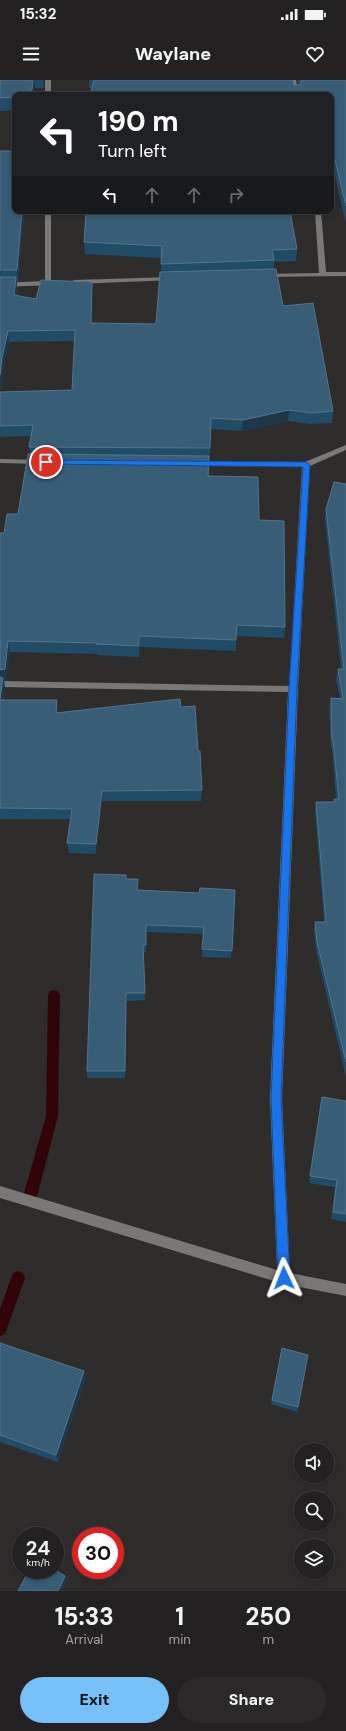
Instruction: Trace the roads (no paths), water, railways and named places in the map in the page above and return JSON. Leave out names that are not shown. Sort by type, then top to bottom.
[{"type":"street","points":[[48,80],[48,92]]},
{"type":"street","points":[[293,80],[295,92]]},
{"type":"street","points":[[48,214],[48,283]]},
{"type":"street","points":[[318,214],[323,274]]},
{"type":"street","points":[[260,276],[346,274]]},
{"type":"street","points":[[64,282],[182,279]]},
{"type":"street","points":[[0,285],[56,283]]},
{"type":"street","points":[[189,463],[306,465],[346,447]]},
{"type":"street","points":[[0,461],[47,462]]},
{"type":"street","points":[[284,1278],[276,1098],[293,689],[306,465]]},
{"type":"street","points":[[0,684],[293,689]]},
{"type":"street","points":[[0,1192],[284,1278],[346,1290]]},
{"type":"waterway","points":[[31,1193],[52,1116],[54,995]]},
{"type":"waterway","points":[[0,1329],[18,1278]]}]
